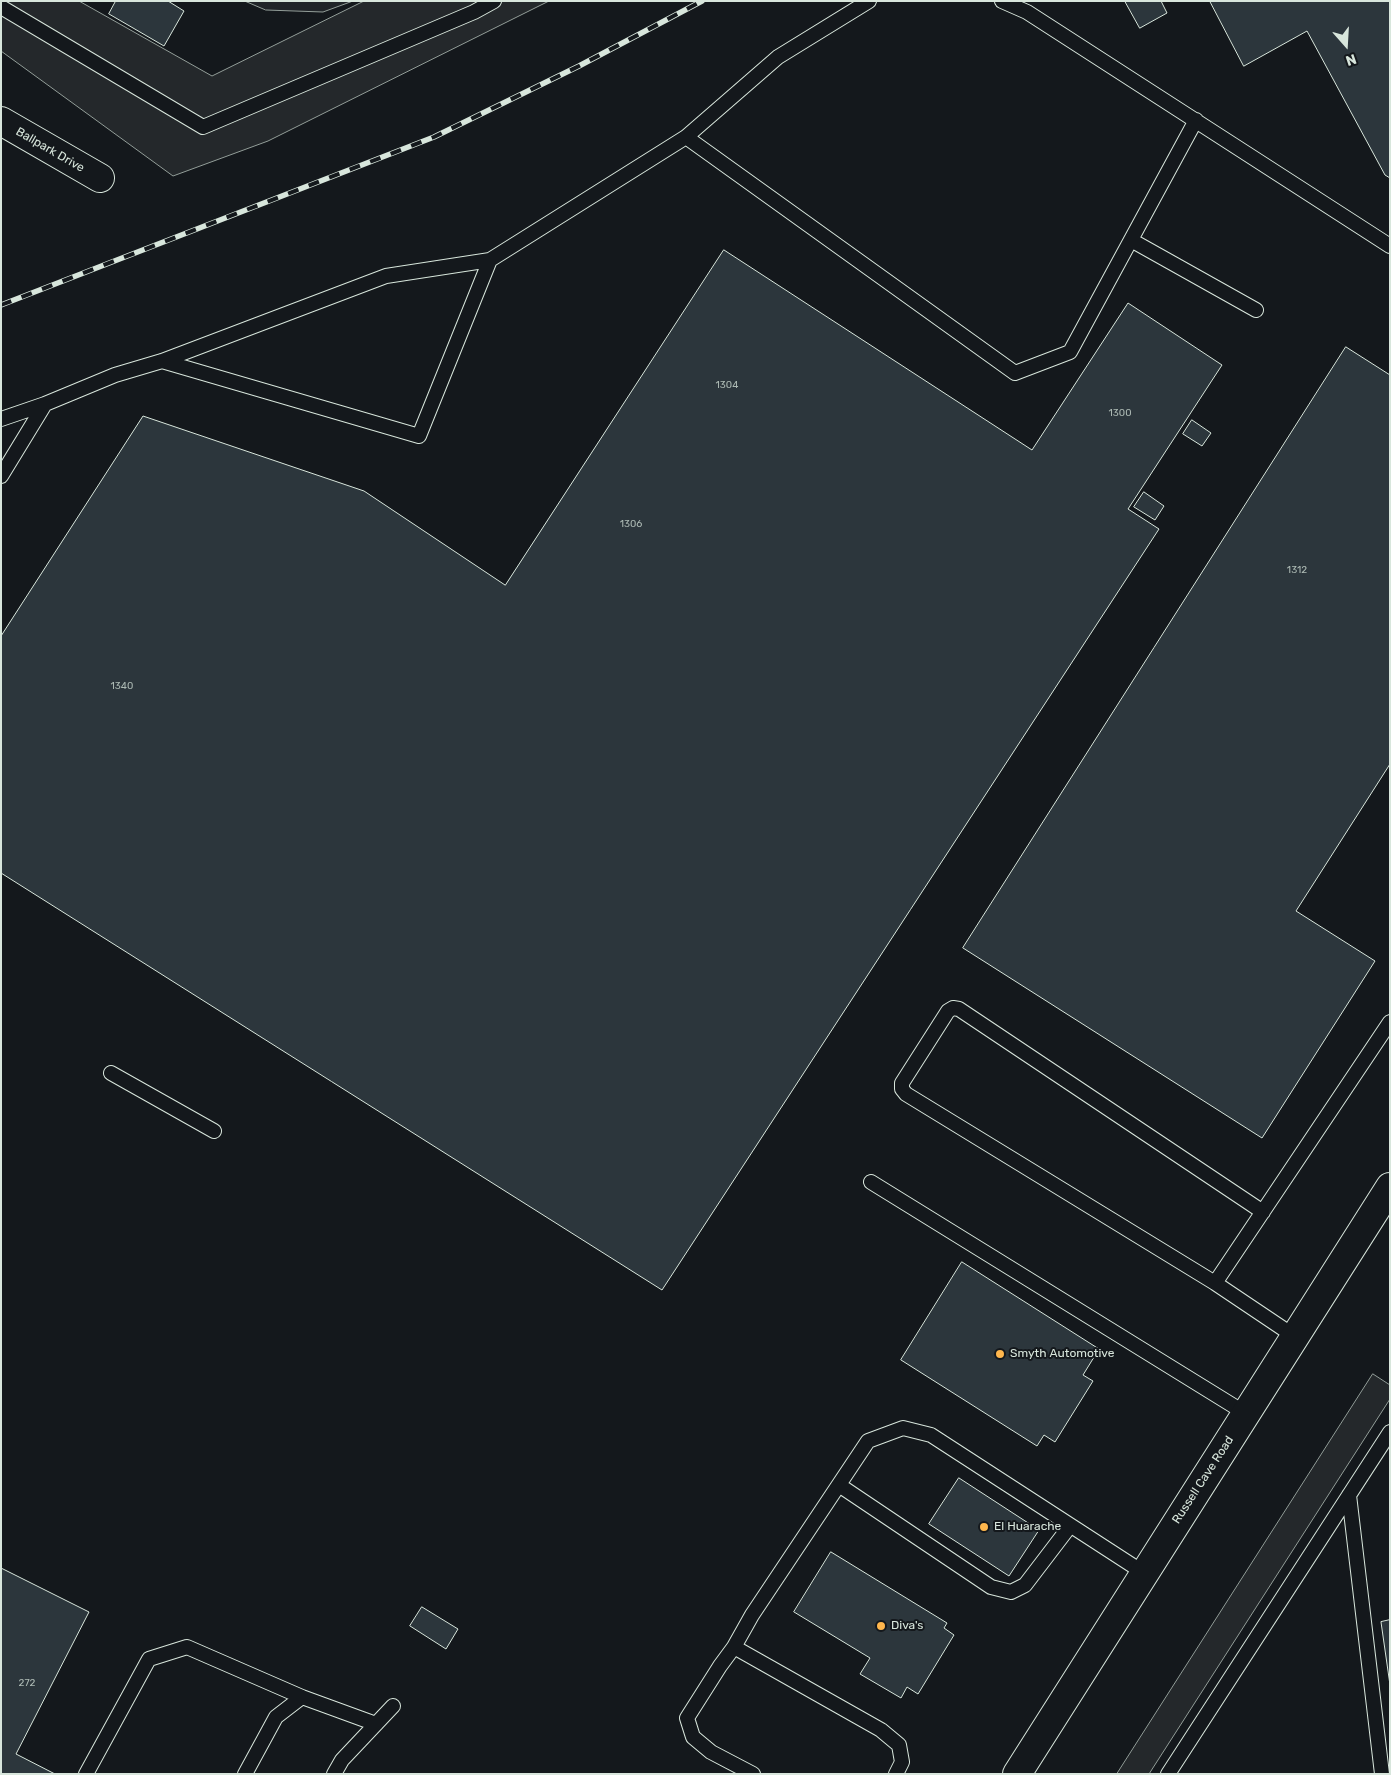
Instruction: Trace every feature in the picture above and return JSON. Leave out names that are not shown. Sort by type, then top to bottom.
[{"type":"street","name":"Ballpark Drive","points":[[1,122],[100,178]]},
{"type":"street","name":"Russell Cave Road","points":[[1017,1774],[1390,1187]]},
{"type":"lane","points":[[1,7],[203,127],[474,12],[494,1]]},
{"type":"lane","points":[[1,419],[45,404],[115,375],[162,361],[386,276],[490,260],[686,137],[778,57],[869,1]]},
{"type":"lane","points":[[1002,1],[1030,7],[1196,120],[1390,246]]},
{"type":"lane","points":[[686,137],[1015,373],[1070,352],[1196,120]]},
{"type":"lane","points":[[1130,240],[1256,310]]},
{"type":"lane","points":[[162,361],[419,436],[490,260]]},
{"type":"lane","points":[[1,476],[45,404]]},
{"type":"lane","points":[[1263,1212],[959,1009],[954,1008],[948,1011],[902,1083],[902,1089],[906,1094],[1215,1283],[1294,1336]]},
{"type":"lane","points":[[1215,1283],[1390,1022]]},
{"type":"lane","points":[[111,1074],[214,1131]]},
{"type":"lane","points":[[871,1182],[1245,1413]]},
{"type":"lane","points":[[753,1774],[710,1752],[693,1738],[687,1718],[734,1647],[752,1614],[868,1441],[903,1428],[931,1435],[1144,1573]]},
{"type":"lane","points":[[1168,1774],[1390,1432]]},
{"type":"lane","points":[[839,1485],[991,1587],[1011,1592],[1025,1585],[1070,1526]]},
{"type":"lane","points":[[1349,1495],[1382,1774]]},
{"type":"lane","points":[[86,1774],[149,1659],[187,1647],[302,1697],[376,1724]]},
{"type":"lane","points":[[734,1647],[881,1730],[899,1745],[902,1762],[896,1774]]},
{"type":"lane","points":[[245,1774],[276,1716],[302,1697]]},
{"type":"lane","points":[[334,1774],[342,1760],[393,1706]]},
{"type":"shaded area","points":[[1,1],[79,1],[212,76],[364,1],[549,1],[268,141],[173,176],[1,51]]},
{"type":"shaded area","points":[[245,1],[353,1],[323,12],[266,10]]},
{"type":"shaded area","points":[[1373,1374],[1390,1385],[1390,1399],[1149,1774],[1117,1774]]},
{"type":"building","points":[[116,1],[168,1],[184,11],[164,46],[109,14]]},
{"type":"building","points":[[1125,1],[1161,1],[1167,13],[1140,28]]},
{"type":"building","points":[[1210,1],[1390,1],[1390,178],[1385,175],[1307,31],[1244,66]]},
{"type":"building","points":[[724,250],[1032,450],[1128,303],[1222,365],[1128,509],[1159,529],[662,1290],[1,873],[1,636],[143,416],[364,491],[505,585]]},
{"type":"building","points":[[1346,347],[1390,375],[1390,764],[1296,911],[1375,961],[1262,1138],[963,948]]},
{"type":"building","points":[[1192,420],[1211,433],[1202,446],[1183,434]]},
{"type":"building","points":[[1144,492],[1164,506],[1155,520],[1134,507]]},
{"type":"building","name":"Smyth Automotive","points":[[962,1262],[1099,1349],[1083,1375],[1093,1381],[1055,1442],[1044,1435],[1037,1446],[901,1360]]},
{"type":"building","name":"El Huarache","points":[[959,1478],[1039,1530],[1009,1576],[929,1524]]},
{"type":"building","name":"Diva's","points":[[831,1552],[947,1623],[944,1628],[954,1635],[918,1694],[907,1687],[901,1698],[860,1674],[870,1658],[794,1612]]},
{"type":"building","points":[[1,1568],[89,1612],[16,1754],[55,1774],[1,1774]]},
{"type":"building","points":[[422,1607],[458,1629],[446,1649],[410,1626]]},
{"type":"building","points":[[1390,1620],[1390,1685],[1381,1622]]},
{"type":"railway","points":[[1,305],[434,137],[579,66],[702,1]]},
{"type":"place","name":"Smyth Automotive","points":[[1000,1354]]},
{"type":"place","name":"El Huarache","points":[[984,1527]]},
{"type":"place","name":"Diva's","points":[[881,1626]]}]
